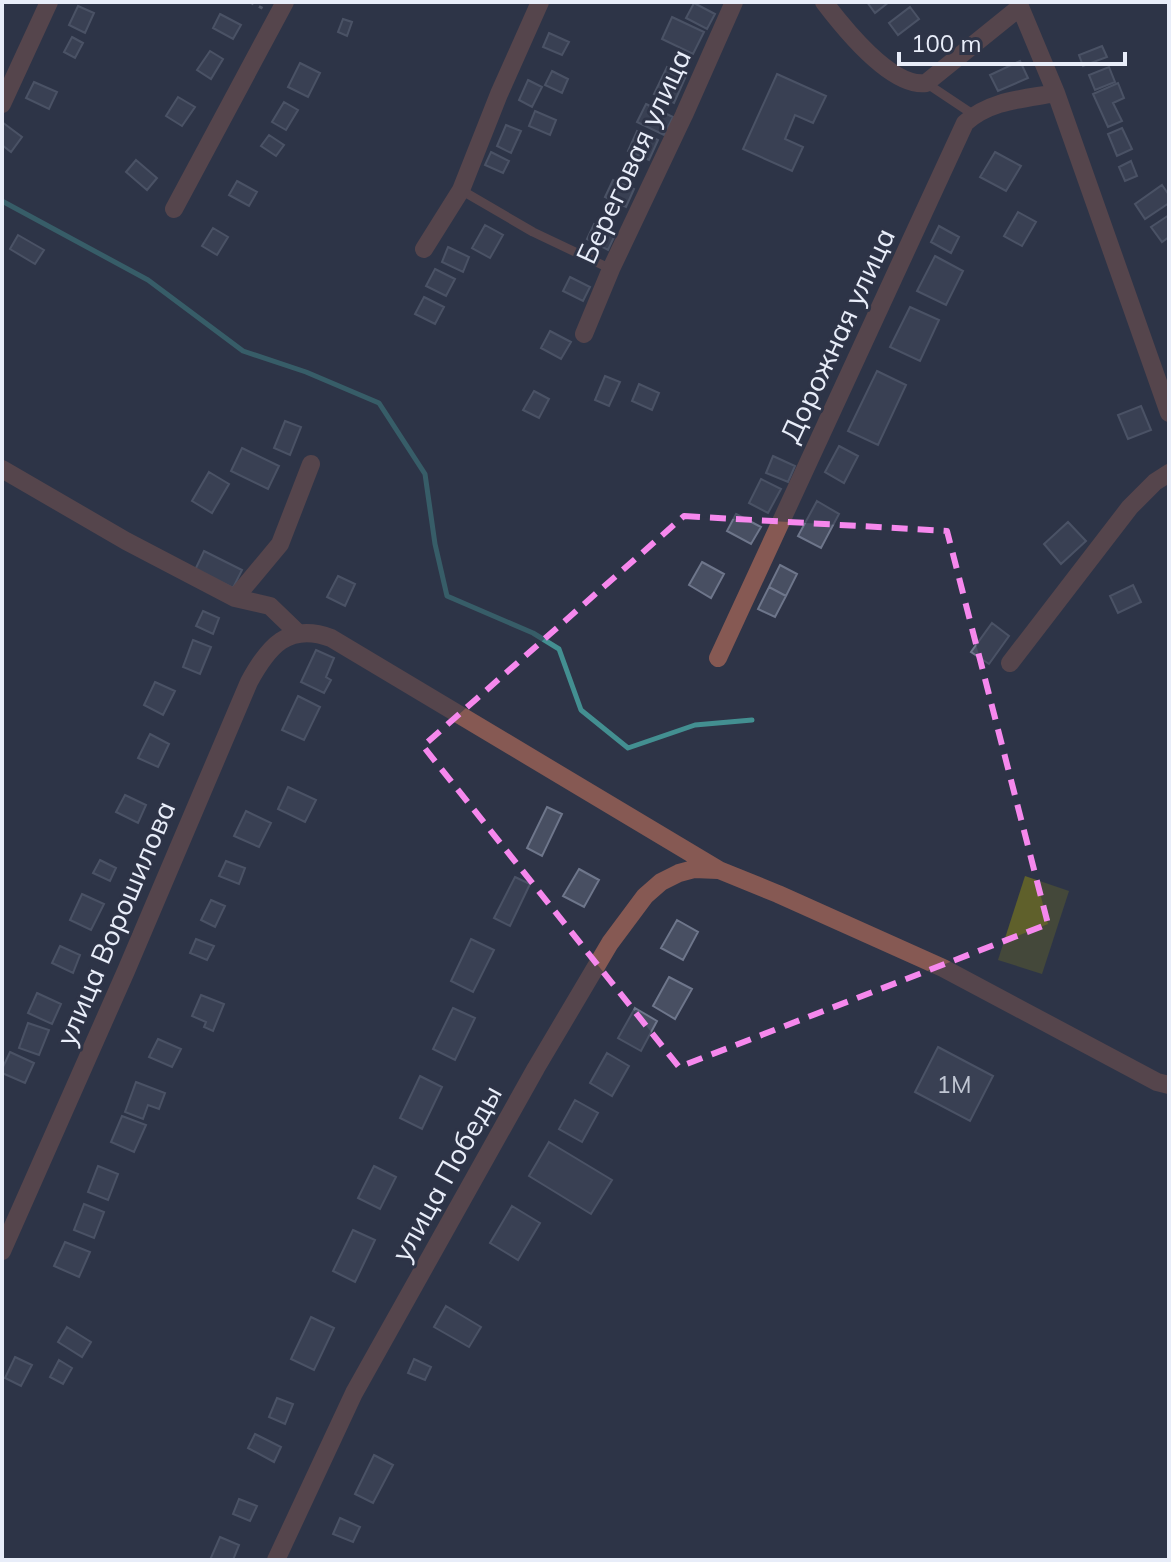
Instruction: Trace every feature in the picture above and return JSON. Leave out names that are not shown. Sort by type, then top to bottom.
[{"type":"street","points":[[2,104],[49,2]]},
{"type":"street","points":[[174,209],[285,2]]},
{"type":"street","points":[[424,249],[461,190],[540,2]]},
{"type":"street","name":"Береговая улица","points":[[584,334],[734,2]]},
{"type":"street","points":[[824,2],[872,58],[918,84],[926,83],[1019,4],[1162,367],[1169,413]]},
{"type":"street","points":[[974,115],[995,105],[1056,93]]},
{"type":"street","name":"Дорожная улица","points":[[718,658],[918,229],[959,134],[974,115]]},
{"type":"street","points":[[235,598],[280,544],[311,464]]},
{"type":"street","points":[[2,469],[126,541],[235,598],[270,606],[298,633],[308,632],[331,638],[719,870],[943,968],[1157,1082],[1169,1085]]},
{"type":"street","points":[[1010,663],[1130,507],[1155,482],[1169,473]]},
{"type":"street","name":"улица Ворошилова","points":[[2,1251],[249,682],[267,652],[286,637],[298,633]]},
{"type":"street","name":"улица Победы","points":[[276,1560],[354,1393],[536,1068],[610,943],[645,896],[661,882],[694,869],[719,870]]},
{"type":"lane","points":[[926,83],[974,115]]},
{"type":"lane","points":[[461,190],[533,232],[611,269]]},
{"type":"highlighted area","points":[[684,516],[947,531],[1048,924],[679,1067],[423,746]]},
{"type":"shaded area","points":[[1025,876],[1069,891],[1042,974],[998,960]]},
{"type":"building","points":[[867,2],[889,2],[875,13]]},
{"type":"building","points":[[694,3],[715,14],[707,29],[686,18]]},
{"type":"building","points":[[78,6],[94,13],[85,33],[69,25]]},
{"type":"building","points":[[910,7],[919,19],[898,35],[889,23]]},
{"type":"building","points":[[220,14],[241,25],[233,39],[213,28]]},
{"type":"building","points":[[672,17],[704,32],[693,54],[662,39]]},
{"type":"building","points":[[343,19],[352,22],[347,36],[338,32]]},
{"type":"building","points":[[549,33],[569,42],[562,55],[543,47]]},
{"type":"building","points":[[72,37],[83,43],[75,58],[64,52]]},
{"type":"building","points":[[1102,46],[1107,57],[1083,66],[1079,55]]},
{"type":"building","points":[[210,51],[223,59],[211,79],[197,70]]},
{"type":"building","points":[[1020,61],[1028,78],[998,91],[990,75]]},
{"type":"building","points":[[300,63],[320,73],[308,97],[288,87]]},
{"type":"building","points":[[667,67],[686,76],[674,103],[654,94]]},
{"type":"building","points":[[1109,67],[1115,82],[1095,90],[1089,75]]},
{"type":"building","points":[[552,71],[568,79],[562,93],[545,85]]},
{"type":"building","points":[[777,74],[826,96],[813,123],[795,115],[785,139],[803,147],[792,171],[743,149]]},
{"type":"building","points":[[528,80],[542,87],[532,107],[519,100]]},
{"type":"building","points":[[34,82],[57,92],[49,109],[26,98]]},
{"type":"building","points":[[1118,83],[1124,98],[1113,103],[1122,121],[1108,127],[1093,94]]},
{"type":"building","points":[[178,97],[195,107],[182,126],[166,116]]},
{"type":"building","points":[[284,102],[298,110],[286,130],[272,122]]},
{"type":"building","points":[[646,104],[673,117],[664,135],[637,122]]},
{"type":"building","points":[[535,111],[556,120],[550,135],[529,126]]},
{"type":"building","points":[[2,122],[22,137],[11,152],[2,145]]},
{"type":"building","points":[[506,125],[521,131],[511,153],[497,146]]},
{"type":"building","points":[[1122,128],[1132,149],[1117,156],[1108,134]]},
{"type":"building","points":[[637,131],[658,140],[649,160],[628,151]]},
{"type":"building","points":[[269,135],[284,145],[276,156],[261,146]]},
{"type":"building","points":[[491,152],[509,161],[503,173],[485,165]]},
{"type":"building","points":[[995,152],[1021,166],[1006,191],[980,177]]},
{"type":"building","points":[[136,160],[157,178],[147,190],[126,172]]},
{"type":"building","points":[[1131,161],[1137,176],[1125,181],[1119,167]]},
{"type":"building","points":[[613,180],[634,189],[626,207],[605,197]]},
{"type":"building","points":[[237,181],[257,192],[249,206],[229,195]]},
{"type":"building","points":[[1162,185],[1169,195],[1169,203],[1145,219],[1135,204]]},
{"type":"building","points":[[1018,212],[1036,222],[1022,246],[1004,236]]},
{"type":"building","points":[[1169,215],[1169,237],[1162,242],[1151,227]]},
{"type":"building","points":[[594,224],[615,235],[608,250],[587,239]]},
{"type":"building","points":[[485,225],[503,235],[490,258],[472,248]]},
{"type":"building","points":[[939,226],[959,237],[951,253],[931,242]]},
{"type":"building","points":[[213,228],[228,237],[217,255],[202,246]]},
{"type":"building","points":[[18,235],[44,250],[35,264],[10,249]]},
{"type":"building","points":[[448,247],[469,257],[463,272],[442,262]]},
{"type":"building","points":[[935,256],[963,271],[946,305],[917,291]]},
{"type":"building","points":[[435,269],[455,279],[446,296],[426,286]]},
{"type":"building","points":[[570,277],[590,287],[583,301],[563,291]]},
{"type":"building","points":[[424,297],[444,307],[435,324],[415,314]]},
{"type":"building","points":[[910,307],[939,320],[920,361],[890,347]]},
{"type":"building","points":[[550,331],[571,342],[561,359],[541,348]]},
{"type":"building","points":[[877,371],[906,385],[878,445],[848,431]]},
{"type":"building","points":[[605,376],[620,382],[609,406],[595,400]]},
{"type":"building","points":[[639,384],[659,393],[652,410],[632,401]]},
{"type":"building","points":[[534,391],[549,399],[539,418],[523,410]]},
{"type":"building","points":[[1141,406],[1151,430],[1128,439],[1118,415]]},
{"type":"building","points":[[285,421],[301,427],[290,455],[274,448]]},
{"type":"building","points":[[839,446],[858,456],[844,483],[825,472]]},
{"type":"building","points":[[242,448],[279,466],[268,489],[231,471]]},
{"type":"building","points":[[773,456],[795,466],[788,482],[766,473]]},
{"type":"building","points":[[209,472],[229,484],[212,513],[192,501]]},
{"type":"building","points":[[761,479],[781,489],[768,513],[749,503]]},
{"type":"building","points":[[817,501],[839,514],[821,548],[798,536]]},
{"type":"building","points":[[736,514],[761,527],[751,544],[727,531]]},
{"type":"building","points":[[1068,522],[1086,541],[1061,564],[1044,544]]},
{"type":"building","points":[[204,551],[242,570],[233,588],[195,570]]},
{"type":"building","points":[[702,562],[724,574],[711,598],[689,585]]},
{"type":"building","points":[[780,565],[797,574],[786,596],[769,587]]},
{"type":"building","points":[[338,576],[355,584],[345,606],[327,597]]},
{"type":"building","points":[[1133,585],[1141,602],[1118,613],[1110,596]]},
{"type":"building","points":[[769,587],[786,596],[775,617],[758,609]]},
{"type":"building","points":[[203,611],[219,618],[213,634],[196,626]]},
{"type":"building","points":[[992,623],[1009,636],[989,664],[971,652]]},
{"type":"building","points":[[193,640],[211,647],[200,674],[183,667]]},
{"type":"building","points":[[316,650],[334,658],[326,677],[331,680],[324,693],[301,682]]},
{"type":"building","points":[[155,682],[175,691],[163,715],[144,705]]},
{"type":"building","points":[[298,696],[320,707],[304,740],[282,730]]},
{"type":"building","points":[[150,734],[169,744],[158,767],[138,758]]},
{"type":"building","points":[[288,787],[316,800],[305,822],[278,809]]},
{"type":"building","points":[[125,795],[146,805],[138,823],[116,812]]},
{"type":"building","points":[[547,807],[562,814],[542,856],[527,848]]},
{"type":"building","points":[[246,811],[271,823],[259,847],[234,836]]},
{"type":"building","points":[[100,860],[116,868],[110,881],[93,873]]},
{"type":"building","points":[[226,861],[245,868],[239,884],[219,876]]},
{"type":"building","points":[[579,869],[599,880],[584,907],[563,896]]},
{"type":"building","points":[[515,877],[530,884],[510,926],[494,918]]},
{"type":"building","points":[[82,894],[104,904],[91,930],[70,920]]},
{"type":"building","points":[[211,900],[225,906],[215,927],[201,920]]},
{"type":"building","points":[[677,920],[698,932],[683,960],[661,948]]},
{"type":"building","points":[[196,939],[214,946],[207,960],[190,953]]},
{"type":"building","points":[[471,939],[494,950],[473,992],[451,981]]},
{"type":"building","points":[[60,946],[80,955],[73,973],[52,963]]},
{"type":"building","points":[[669,977],[692,989],[675,1019],[653,1006]]},
{"type":"building","points":[[37,993],[61,1004],[52,1024],[28,1013]]},
{"type":"building","points":[[201,995],[224,1004],[213,1031],[204,1027],[206,1022],[192,1016]]},
{"type":"building","points":[[453,1008],[475,1018],[455,1060],[433,1049]]},
{"type":"building","points":[[635,1008],[657,1021],[641,1051],[618,1038]]},
{"type":"building","points":[[28,1023],[49,1030],[39,1055],[19,1048]]},
{"type":"building","points":[[158,1039],[181,1049],[172,1067],[149,1057]]},
{"type":"building","points":[[938,1047],[993,1076],[970,1121],[915,1092]]},
{"type":"building","points":[[10,1052],[34,1063],[25,1083],[2,1073]]},
{"type":"building","points":[[607,1053],[629,1066],[612,1096],[590,1083]]},
{"type":"building","points":[[420,1076],[442,1087],[422,1129],[400,1118]]},
{"type":"building","points":[[136,1082],[165,1093],[159,1109],[148,1105],[143,1119],[125,1112]]},
{"type":"building","points":[[575,1100],[598,1113],[582,1142],[559,1129]]},
{"type":"building","points":[[122,1116],[146,1125],[134,1152],[111,1142]]},
{"type":"building","points":[[549,1142],[612,1180],[591,1214],[529,1176]]},
{"type":"building","points":[[98,1166],[118,1174],[108,1200],[88,1192]]},
{"type":"building","points":[[374,1166],[396,1177],[380,1209],[358,1198]]},
{"type":"building","points":[[84,1204],[104,1212],[94,1238],[74,1230]]},
{"type":"building","points":[[512,1206],[540,1223],[518,1260],[490,1243]]},
{"type":"building","points":[[353,1230],[375,1240],[355,1282],[333,1271]]},
{"type":"building","points":[[65,1242],[90,1252],[79,1277],[54,1266]]},
{"type":"building","points":[[446,1306],[481,1327],[469,1347],[434,1327]]},
{"type":"building","points":[[311,1317],[334,1328],[314,1370],[291,1359]]},
{"type":"building","points":[[67,1327],[91,1342],[82,1357],[58,1342]]},
{"type":"building","points":[[15,1357],[32,1365],[21,1386],[5,1378]]},
{"type":"building","points":[[414,1359],[431,1367],[425,1380],[408,1373]]},
{"type":"building","points":[[59,1360],[72,1368],[63,1384],[50,1377]]},
{"type":"building","points":[[277,1398],[293,1404],[285,1424],[269,1417]]},
{"type":"building","points":[[255,1434],[281,1447],[274,1462],[248,1448]]},
{"type":"building","points":[[374,1455],[393,1465],[373,1503],[355,1494]]},
{"type":"building","points":[[239,1499],[257,1506],[250,1521],[233,1514]]},
{"type":"building","points":[[340,1518],[360,1527],[353,1542],[333,1534]]},
{"type":"building","points":[[220,1537],[239,1545],[233,1560],[210,1560]]},
{"type":"waterway","points":[[2,201],[148,280],[243,351],[306,372],[379,403],[425,474],[435,544],[447,596],[533,633],[559,649],[581,710],[628,748],[695,725],[752,720]]}]
